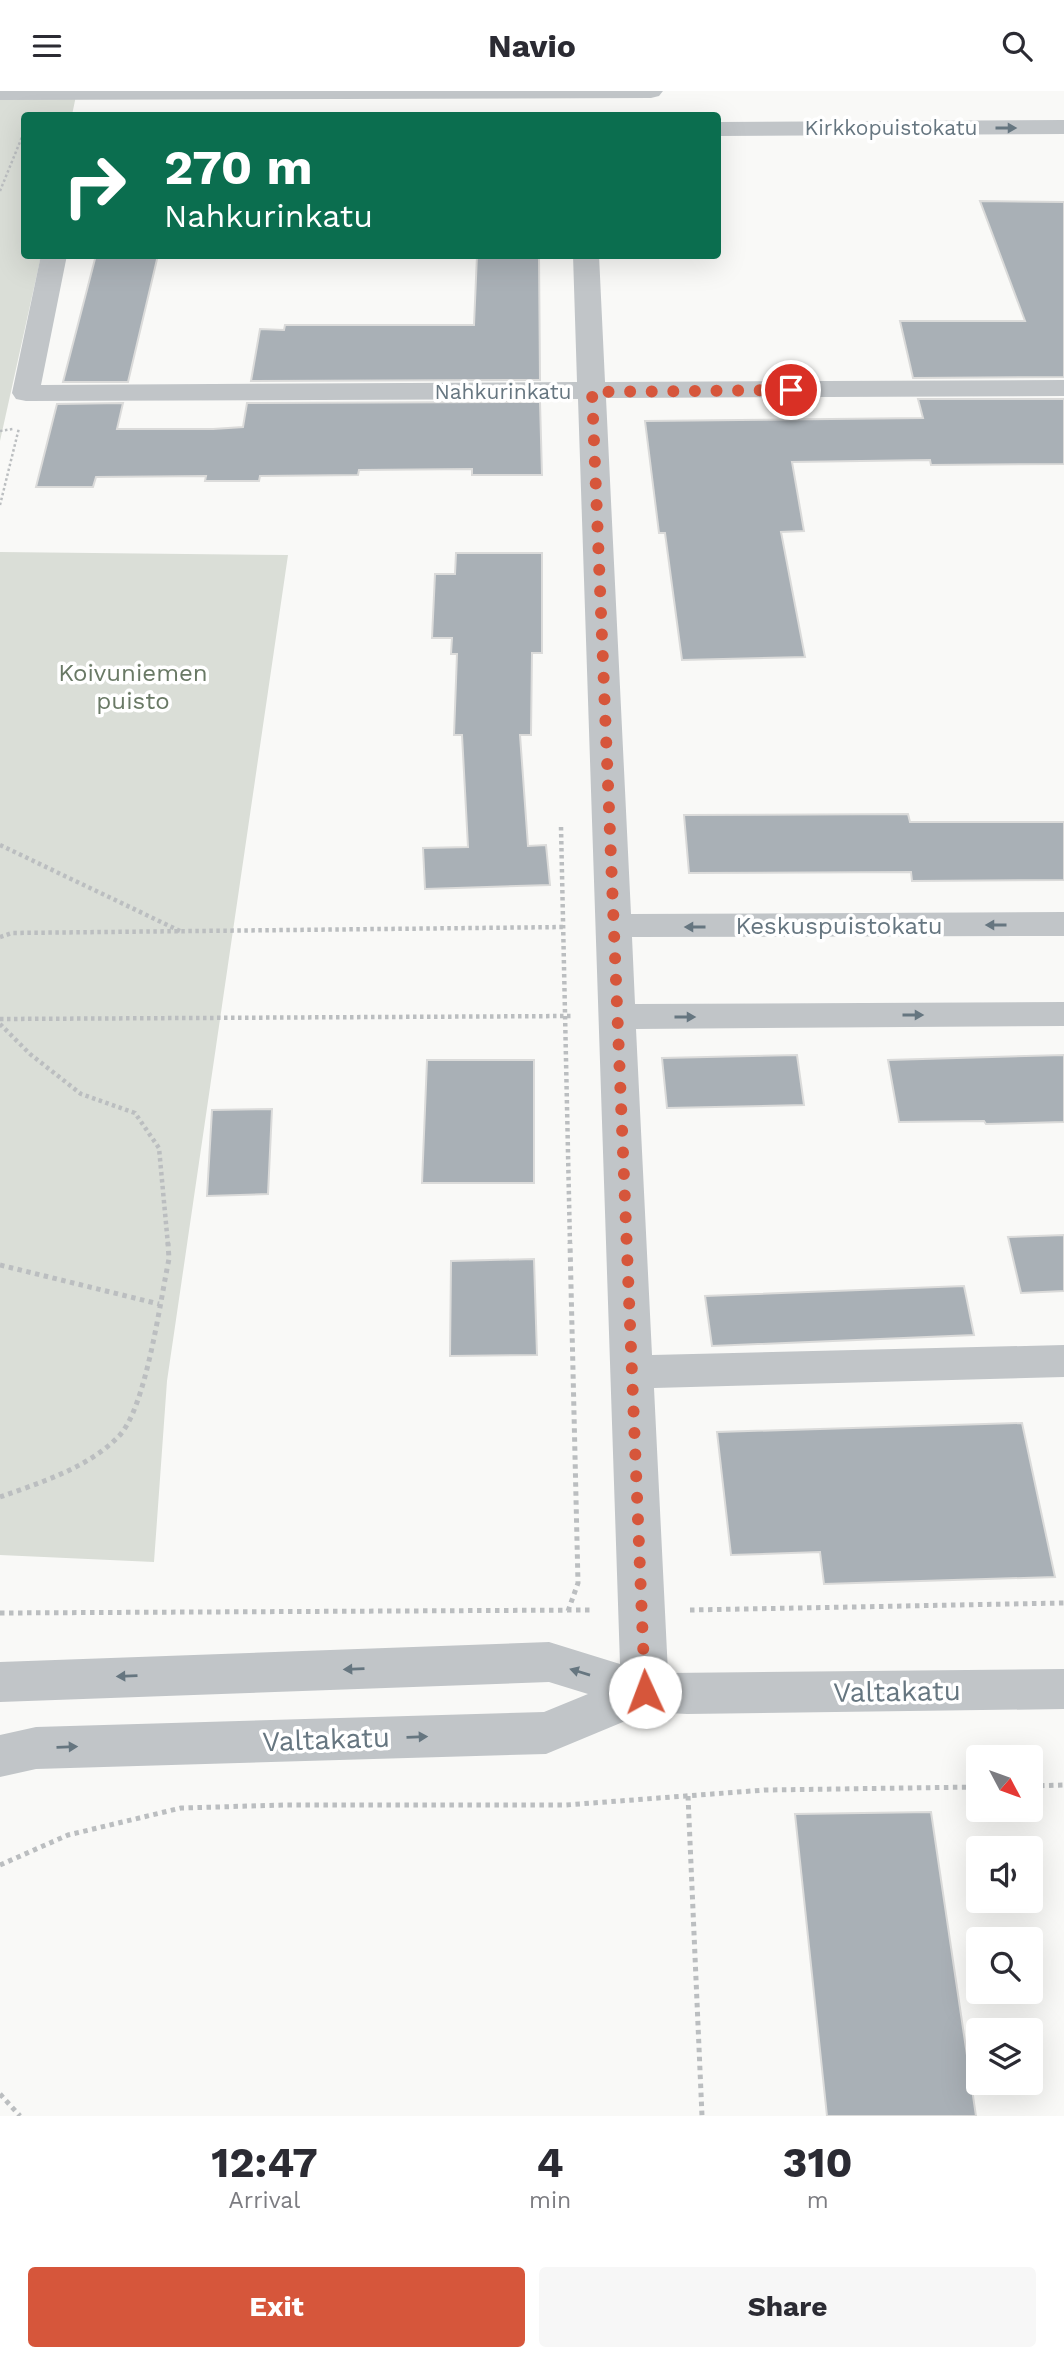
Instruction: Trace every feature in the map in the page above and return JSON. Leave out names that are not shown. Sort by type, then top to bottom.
[{"type":"street","points":[[580,91],[581,112]]},
{"type":"street","points":[[0,93],[651,91]]},
{"type":"street","points":[[84,112],[88,92]]},
{"type":"street","name":"Kirkkopuistokatu","points":[[721,129],[1064,127]]},
{"type":"street","points":[[26,393],[53,259]]},
{"type":"street","points":[[586,259],[645,1692]]},
{"type":"street","name":"Nahkurinkatu","points":[[26,393],[1064,388]]},
{"type":"street","name":"Keskuspuistokatu","points":[[614,926],[1064,924]]},
{"type":"street","points":[[617,1017],[1064,1014]]},
{"type":"street","points":[[632,1372],[1064,1361]]},
{"type":"street","name":"Valtakatu","points":[[0,1682],[550,1662],[645,1692],[687,1694],[1064,1689]]},
{"type":"street","name":"Valtakatu","points":[[0,1756],[36,1748],[546,1733],[645,1692]]},
{"type":"path","points":[[0,191],[21,139]]},
{"type":"path","points":[[0,505],[26,393]]},
{"type":"path","points":[[0,431],[19,428]]},
{"type":"path","points":[[0,845],[184,932]]},
{"type":"path","points":[[0,937],[12,933],[614,926]]},
{"type":"path","points":[[0,1022],[225,1016],[617,1017]]},
{"type":"path","points":[[0,1022],[30,1054],[81,1094],[135,1113],[159,1148],[169,1259],[138,1405],[119,1437],[69,1472],[0,1497]]},
{"type":"path","points":[[0,1265],[159,1304]]},
{"type":"path","points":[[0,1613],[642,1610],[1064,1603]]},
{"type":"path","points":[[1043,1786],[1064,1785]]},
{"type":"path","points":[[0,1865],[68,1835],[181,1808],[286,1805],[566,1805],[765,1790],[966,1787]]},
{"type":"path","points":[[688,1796],[702,2116]]},
{"type":"path","points":[[0,2094],[20,2116]]},
{"type":"green space","points":[[0,91],[77,91],[73,112],[21,112],[21,259],[40,259],[0,441]]},
{"type":"green space","name":"Koivuniemen puisto","points":[[0,552],[288,555],[167,1381],[154,1562],[0,1555]]},
{"type":"building","points":[[980,201],[1064,202],[1064,377],[913,378],[900,321],[1025,321]]},
{"type":"building","points":[[95,259],[157,259],[128,382],[63,382]]},
{"type":"building","points":[[477,259],[539,259],[540,380],[251,381],[260,329],[284,330],[285,325],[474,325]]},
{"type":"building","points":[[918,399],[1064,399],[1064,464],[931,465],[930,460],[792,462],[804,531],[781,532],[805,657],[682,660],[665,533],[659,533],[645,421],[923,418]]},
{"type":"building","points":[[540,402],[542,475],[472,475],[472,469],[359,470],[358,475],[260,476],[259,481],[205,481],[206,476],[96,477],[93,487],[36,487],[57,404],[123,403],[117,429],[213,429],[243,427],[247,403]]},
{"type":"building","points":[[456,553],[542,553],[542,653],[532,653],[531,735],[520,735],[528,846],[546,845],[550,885],[425,889],[423,848],[468,847],[462,735],[454,735],[457,654],[451,654],[452,638],[432,638],[435,574],[455,574]]},
{"type":"building","points":[[908,814],[910,822],[1064,822],[1064,880],[912,881],[911,872],[689,873],[684,815]]},
{"type":"building","points":[[797,1055],[804,1105],[667,1108],[662,1058]]},
{"type":"building","points":[[1064,1055],[1064,1122],[899,1122],[888,1060]]},
{"type":"building","points":[[427,1060],[534,1060],[534,1183],[422,1183]]},
{"type":"building","points":[[272,1109],[268,1194],[207,1196],[212,1110]]},
{"type":"building","points":[[1064,1235],[1064,1291],[1021,1293],[1008,1237]]},
{"type":"building","points":[[534,1259],[537,1355],[450,1356],[451,1261]]},
{"type":"building","points":[[964,1286],[974,1335],[712,1346],[705,1296]]},
{"type":"building","points":[[1022,1423],[1055,1577],[824,1584],[820,1552],[731,1555],[717,1432]]},
{"type":"building","points":[[931,1812],[966,2048],[966,2095],[973,2095],[976,2116],[827,2116],[795,1814]]},
{"type":"route","points":[[645,1692],[592,392],[791,390]]}]
